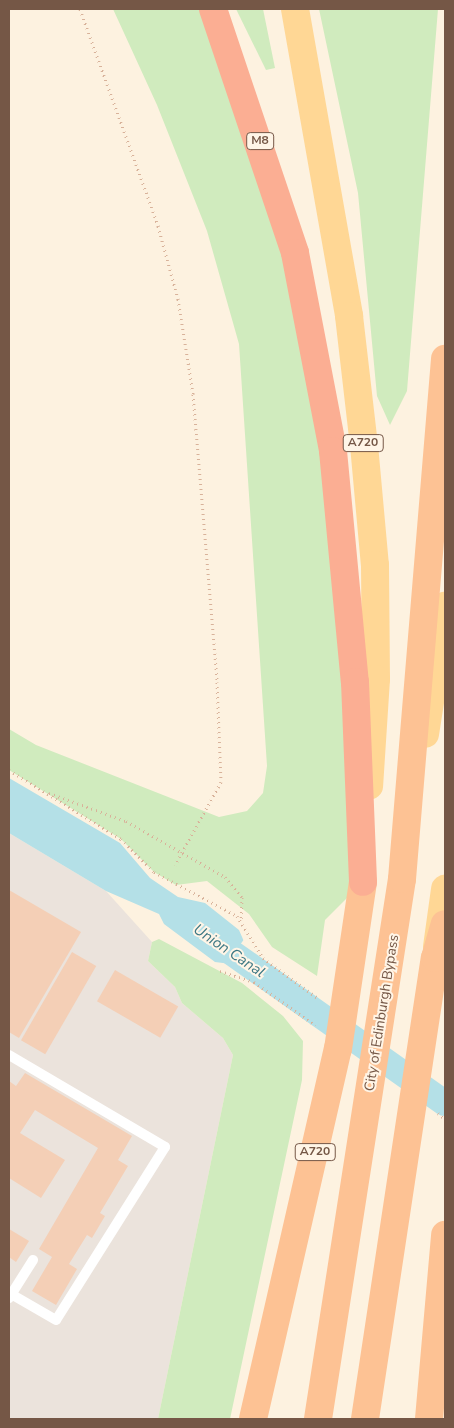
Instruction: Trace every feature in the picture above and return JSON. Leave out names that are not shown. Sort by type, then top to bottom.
[{"type":"highway","name":"M8","points":[[213,9],[268,165],[300,275],[340,508],[355,682],[363,882]]},
{"type":"highway","points":[[402,879],[445,359]]},
{"type":"highway","name":"City of Edinburgh Bypass","points":[[318,1419],[402,879]]},
{"type":"highway","name":"A720","points":[[253,1419],[338,1049],[363,882]]},
{"type":"highway","points":[[365,1419],[435,958],[445,924]]},
{"type":"highway","points":[[429,1419],[445,1235]]},
{"type":"main road","name":"A720","points":[[295,9],[349,316],[375,565],[376,679],[363,882]]},
{"type":"main road","name":"City of Edinburgh Bypass","points":[[402,879],[445,606]]},
{"type":"main road","points":[[435,958],[445,889]]},
{"type":"lane","points":[[9,1055],[165,1147],[56,1320],[10,1296],[33,1260]]},
{"type":"path","points":[[80,9],[158,226],[178,300],[193,394],[217,682],[221,782],[184,852],[175,865]]},
{"type":"path","points":[[9,770],[122,839],[154,872],[216,902],[241,922],[248,934]]},
{"type":"path","points":[[42,790],[126,821],[225,876],[242,897],[241,922]]},
{"type":"shaded area","points":[[9,833],[106,891],[152,942],[148,961],[175,987],[182,1003],[223,1038],[233,1055],[158,1419],[9,1419]]},
{"type":"green space","points":[[113,9],[213,9],[309,320],[363,882],[325,920],[317,976],[272,947],[249,914],[207,881],[176,885],[154,872],[121,839],[9,770],[9,729],[36,745],[219,817],[247,811],[263,793],[267,766],[239,344],[207,231],[157,105]]},
{"type":"green space","points":[[236,9],[263,9],[275,68],[266,70]]},
{"type":"green space","points":[[319,9],[438,9],[407,391],[390,425],[377,396],[358,193]]},
{"type":"green space","points":[[159,939],[242,983],[283,1016],[303,1041],[302,1080],[230,1419],[158,1419],[233,1055],[223,1038],[182,1003],[175,987],[148,961],[152,942]]},
{"type":"water","points":[[9,778],[120,843],[150,878],[178,897],[205,903],[239,930],[255,967],[215,962],[164,924],[159,914],[106,891],[9,833]]},
{"type":"pier","points":[[245,938],[257,969],[224,966],[234,953]]},
{"type":"building","points":[[9,890],[81,932],[19,1038],[9,1032]]},
{"type":"building","points":[[72,952],[96,966],[45,1054],[21,1040]]},
{"type":"building","points":[[115,970],[178,1006],[160,1038],[97,1001]]},
{"type":"building","points":[[25,1073],[132,1136],[118,1160],[128,1166],[100,1213],[105,1216],[92,1238],[87,1235],[69,1264],[77,1269],[56,1305],[32,1291],[52,1257],[39,1249],[98,1148],[35,1110],[20,1133],[65,1160],[41,1198],[9,1178],[9,1081],[16,1086]]},
{"type":"building","points":[[9,1229],[29,1241],[16,1262],[9,1257]]},
{"type":"waterway","name":"Union Canal","points":[[225,948],[445,1103]]}]
